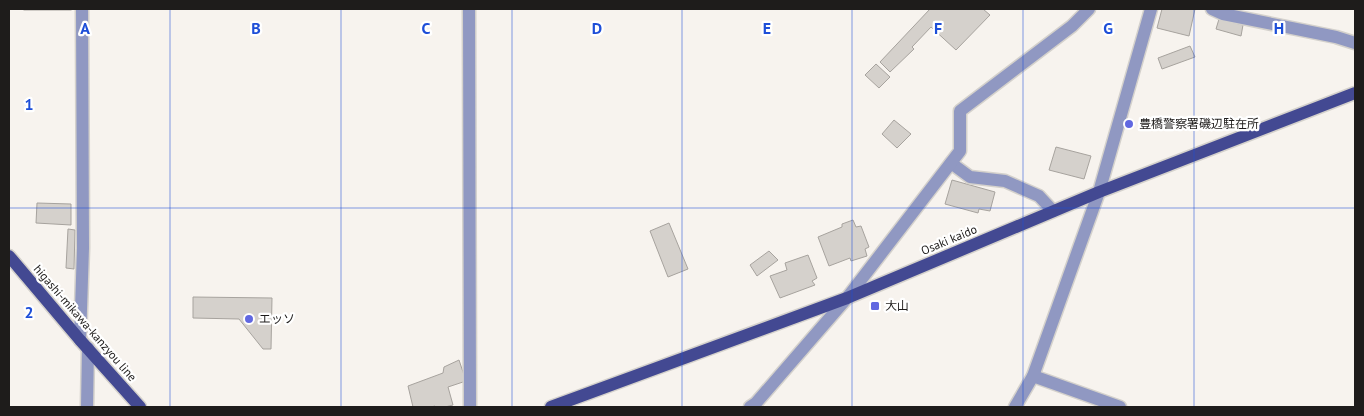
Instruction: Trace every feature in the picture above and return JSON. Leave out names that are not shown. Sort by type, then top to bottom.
[{"type":"main road","name":"Osaki kaido","points":[[551,407],[847,298],[1099,192],[1355,92]]},
{"type":"main road","name":"higashi-mikawa-kanzyou line","points":[[9,256],[140,407]]},
{"type":"street","points":[[82,9],[84,344],[87,407]]},
{"type":"street","points":[[469,9],[470,407]]},
{"type":"street","points":[[755,406],[847,298],[952,163],[960,151],[960,111],[1072,26],[1089,9]]},
{"type":"street","points":[[1015,407],[1033,376],[1099,192],[1151,9]]},
{"type":"street","points":[[1212,9],[1223,14],[1336,36],[1355,43]]},
{"type":"street","points":[[952,163],[970,177],[1005,181],[1039,196],[1054,211]]},
{"type":"street","points":[[1033,376],[1120,407]]},
{"type":"building","points":[[71,9],[71,10],[24,10]]},
{"type":"building","points":[[930,9],[983,9],[990,15],[956,50],[931,27],[912,47],[914,49],[890,72],[880,62]]},
{"type":"building","points":[[1162,9],[1195,9],[1189,36],[1157,28]]},
{"type":"building","points":[[1219,19],[1243,25],[1241,36],[1216,29]]},
{"type":"building","points":[[1190,46],[1195,57],[1162,69],[1158,58]]},
{"type":"building","points":[[876,64],[890,77],[879,88],[865,75]]},
{"type":"building","points":[[894,120],[911,134],[897,148],[882,134]]},
{"type":"building","points":[[1056,147],[1091,156],[1084,179],[1049,170]]},
{"type":"building","points":[[952,180],[995,192],[990,211],[979,209],[978,213],[945,204]]},
{"type":"building","points":[[37,203],[71,204],[71,225],[36,223]]},
{"type":"building","points":[[853,220],[856,227],[861,226],[869,247],[865,249],[867,256],[851,261],[850,258],[829,266],[818,237]]},
{"type":"building","points":[[669,223],[688,269],[668,277],[650,231]]},
{"type":"building","points":[[68,229],[75,230],[74,269],[66,268]]},
{"type":"building","points":[[769,251],[778,260],[757,276],[750,265]]},
{"type":"building","points":[[808,255],[817,278],[812,281],[815,285],[780,298],[770,276],[787,270],[785,263]]},
{"type":"building","points":[[193,297],[272,298],[271,349],[263,349],[239,319],[193,318]]},
{"type":"building","points":[[459,360],[466,381],[448,387],[453,405],[445,407],[413,407],[408,386],[443,373],[444,367]]},
{"type":"place","name":"豊橋警察署磯辺駐在所","points":[[1129,124]]},
{"type":"place","name":"大山","points":[[875,306]]},
{"type":"place","name":"エッソ","points":[[249,319]]}]
